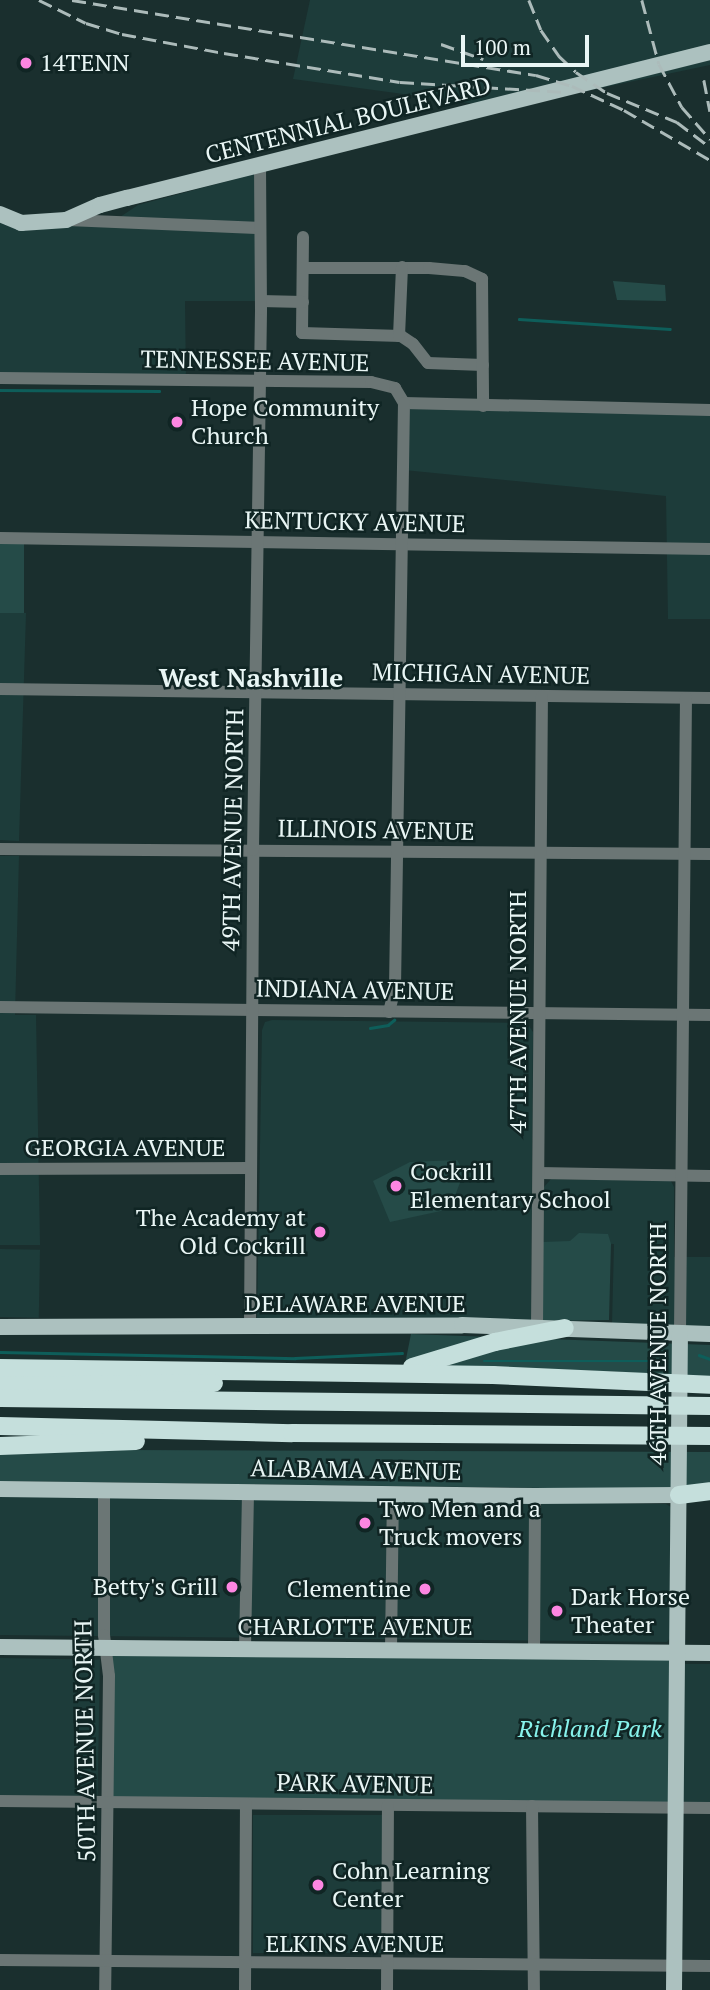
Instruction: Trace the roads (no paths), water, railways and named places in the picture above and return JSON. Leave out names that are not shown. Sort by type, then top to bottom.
[{"type":"highway","points":[[0,1386],[354,1379],[434,1363],[495,1342],[565,1328]]},
{"type":"highway","points":[[0,1368],[493,1375],[710,1385]]},
{"type":"highway","points":[[0,1398],[710,1406]]},
{"type":"highway","points":[[0,1426],[292,1433],[710,1436]]},
{"type":"highway","points":[[0,1446],[292,1433]]},
{"type":"highway","points":[[679,1495],[710,1491]]},
{"type":"main road","name":"CENTENNIAL BOULEVARD","points":[[0,214],[21,223],[66,220],[100,205],[710,52]]},
{"type":"main road","name":"DELAWARE AVENUE","points":[[0,1327],[396,1325],[710,1334]]},
{"type":"main road","name":"46TH AVENUE NORTH","points":[[674,1990],[680,1333]]},
{"type":"main road","name":"ALABAMA AVENUE","points":[[0,1489],[535,1496],[679,1495]]},
{"type":"main road","name":"CHARLOTTE AVENUE","points":[[0,1647],[710,1653]]},
{"type":"street","name":"49TH AVENUE NORTH","points":[[250,1327],[253,850],[261,301],[260,166]]},
{"type":"street","points":[[66,220],[260,228]]},
{"type":"street","points":[[0,222],[21,223]]},
{"type":"street","points":[[303,237],[302,333],[399,336],[413,344],[428,363],[482,365]]},
{"type":"street","points":[[303,268],[402,267],[465,271],[482,279],[483,406]]},
{"type":"street","points":[[399,336],[402,267]]},
{"type":"street","points":[[261,301],[303,302]]},
{"type":"street","name":"TENNESSEE AVENUE","points":[[0,378],[371,382],[395,388],[404,404]]},
{"type":"street","points":[[389,1012],[396,988],[404,404],[710,410]]},
{"type":"street","name":"KENTUCKY AVENUE","points":[[0,538],[710,549]]},
{"type":"street","name":"MICHIGAN AVENUE","points":[[0,688],[256,694],[400,692],[710,698]]},
{"type":"street","name":"47TH AVENUE NORTH","points":[[537,1327],[542,696]]},
{"type":"street","name":"46TH AVENUE NORTH","points":[[680,1333],[686,698]]},
{"type":"street","name":"ILLINOIS AVENUE","points":[[0,849],[710,854]]},
{"type":"street","name":"INDIANA AVENUE","points":[[0,1007],[710,1015]]},
{"type":"street","name":"GEORGIA AVENUE","points":[[0,1169],[251,1168]]},
{"type":"street","points":[[539,1173],[710,1176]]},
{"type":"street","name":"50TH AVENUE NORTH","points":[[104,1491],[108,1802],[105,1990]]},
{"type":"street","points":[[245,1649],[248,1491]]},
{"type":"street","points":[[391,1651],[393,1493]]},
{"type":"street","name":"ALABAMA AVENUE","points":[[679,1495],[710,1498]]},
{"type":"street","points":[[534,1651],[535,1496]]},
{"type":"street","name":"PARK AVENUE","points":[[0,1801],[710,1808]]},
{"type":"street","points":[[245,1990],[246,1804]]},
{"type":"street","points":[[387,1990],[388,1805]]},
{"type":"street","points":[[532,1806],[534,1990]]},
{"type":"street","name":"ELKINS AVENUE","points":[[0,1960],[106,1960],[245,1965],[710,1966]]},
{"type":"waterway","points":[[519,319],[670,329]]},
{"type":"waterway","points":[[0,390],[159,391]]},
{"type":"waterway","points":[[370,1028],[388,1025],[394,1020]]},
{"type":"waterway","points":[[0,1352],[295,1358],[402,1353]]},
{"type":"waterway","points":[[699,1355],[710,1359]]},
{"type":"waterway","points":[[484,1361],[661,1361]]},
{"type":"railway","points":[[39,0],[86,23],[122,34],[224,53],[400,82],[565,92]]},
{"type":"railway","points":[[72,0],[536,75],[572,86],[624,110],[710,160]]},
{"type":"railway","points":[[529,0],[541,30],[559,56],[576,72],[607,93],[677,122],[710,147]]},
{"type":"railway","points":[[642,0],[659,64],[682,107],[710,139]]},
{"type":"railway","points":[[441,44],[483,59]]},
{"type":"railway","points":[[704,80],[710,111]]},
{"type":"place","name":"14TENN","points":[[26,63]]},
{"type":"place","name":"Hope Community Church","points":[[177,422]]},
{"type":"place","name":"Cockrill Elementary School","points":[[396,1186]]},
{"type":"place","name":"The Academy at Old Cockrill","points":[[320,1232]]},
{"type":"place","name":"Two Men and a Truck movers","points":[[365,1523]]},
{"type":"place","name":"Betty's Grill","points":[[232,1587]]},
{"type":"place","name":"Clementine","points":[[425,1589]]},
{"type":"place","name":"Dark Horse Theater","points":[[557,1611]]},
{"type":"place","name":"Cohn Learning Center","points":[[318,1885]]},
{"type":"district","name":"West Nashville","points":[[251,678]]},
{"type":"park label","name":"Richland Park","points":[[590,1729]]}]
